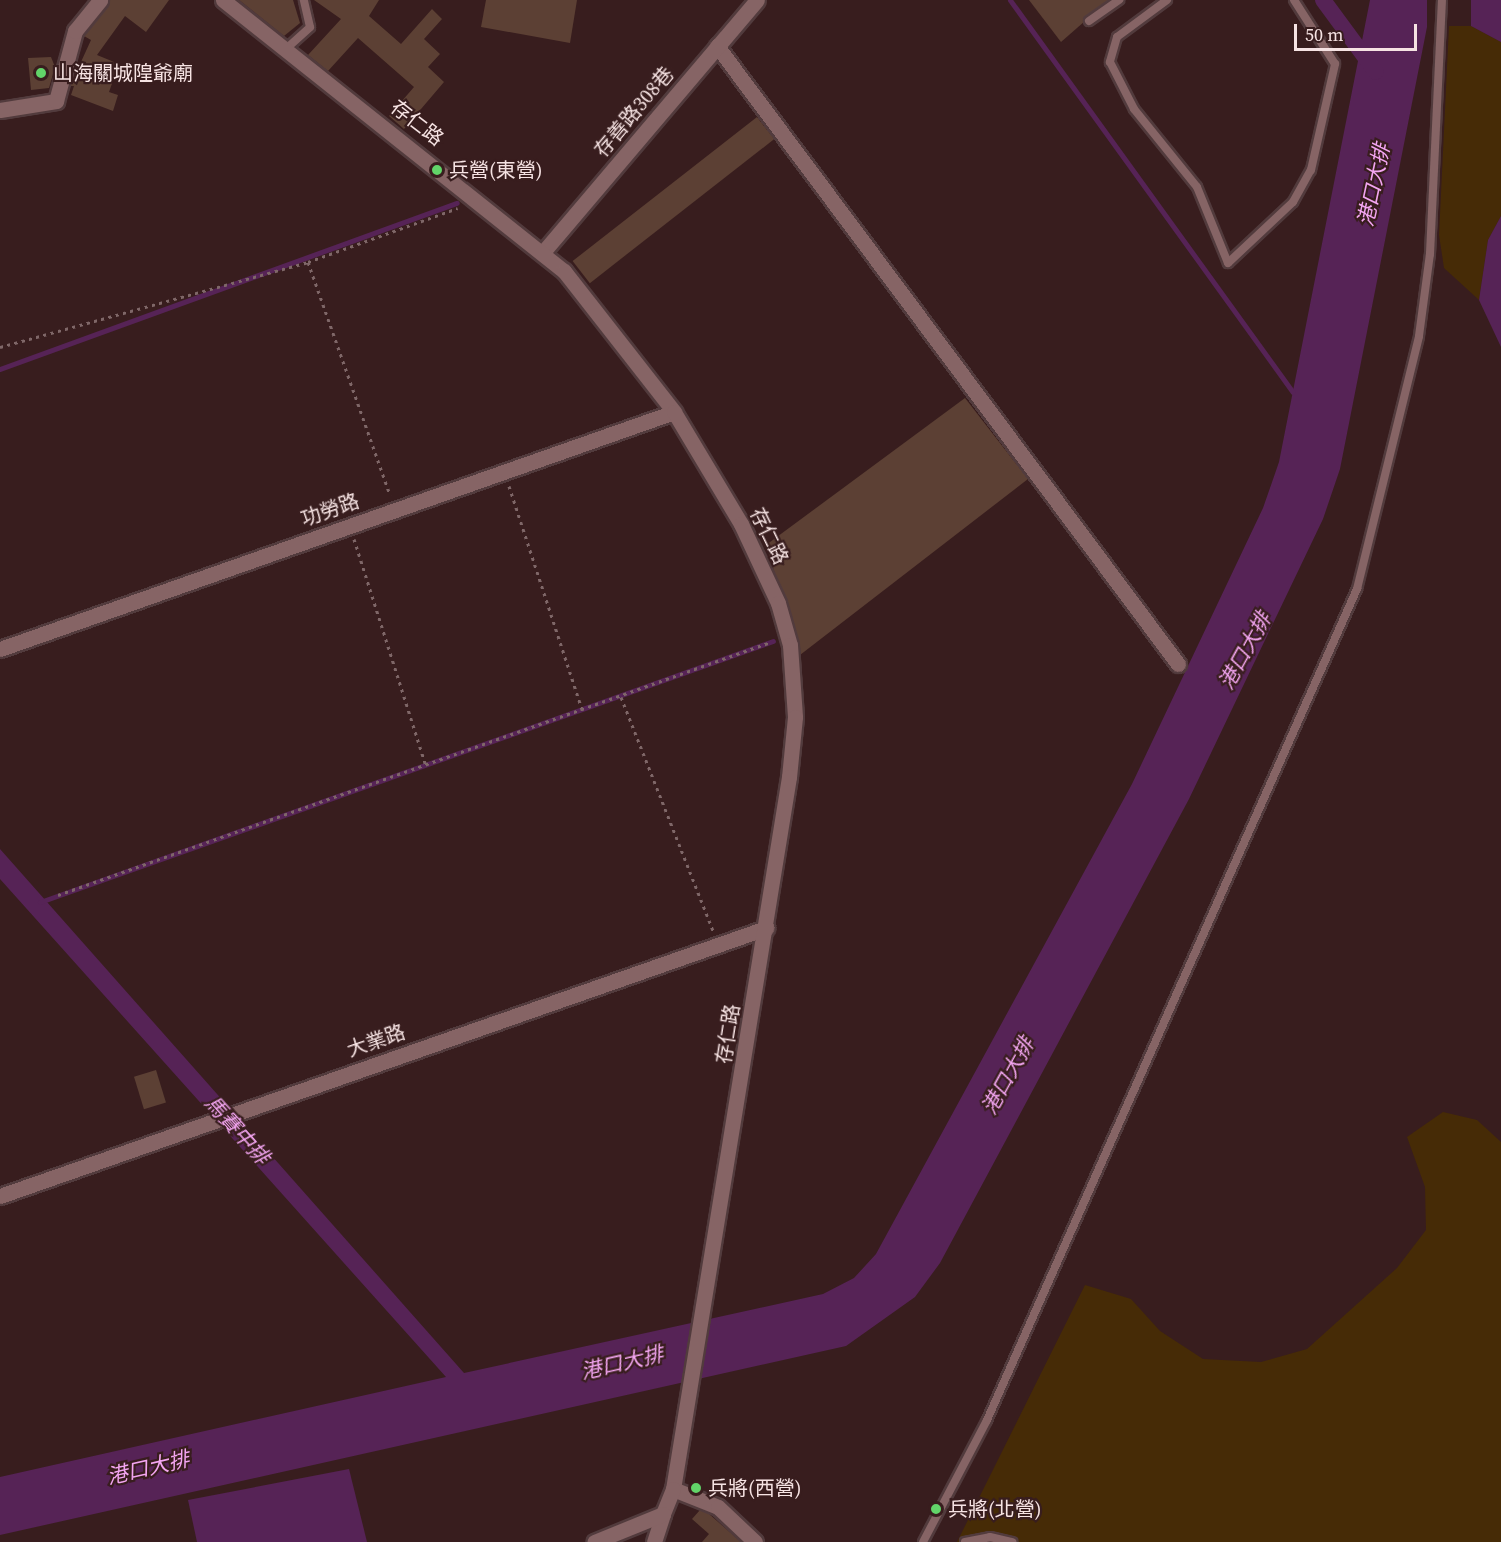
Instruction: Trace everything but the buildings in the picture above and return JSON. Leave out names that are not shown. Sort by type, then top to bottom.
[{"type":"street","points":[[0,110],[56,100],[75,31],[100,0]]},
{"type":"street","name":"存仁路","points":[[223,0],[544,250],[674,412],[741,524],[778,603],[790,645],[795,717],[766,928],[673,1489]]},
{"type":"street","name":"存善路308巷","points":[[544,250],[757,0]]},
{"type":"street","points":[[717,46],[1178,664]]},
{"type":"street","name":"功勞路","points":[[0,649],[674,412]]},
{"type":"street","name":"大業路","points":[[0,1196],[718,942],[766,928]]},
{"type":"street","points":[[654,1542],[673,1489],[718,1507],[755,1542]]},
{"type":"street","points":[[594,1542],[663,1514]]},
{"type":"lane","points":[[287,48],[309,27],[304,0]]},
{"type":"lane","points":[[1089,21],[1119,0]]},
{"type":"lane","points":[[1167,0],[1116,37],[1110,62],[1134,109],[1197,187],[1228,263],[1293,202],[1311,170],[1335,64],[1294,0]]},
{"type":"lane","points":[[923,1542],[987,1420],[1358,589],[1419,336],[1430,254],[1442,0]]},
{"type":"lane","points":[[965,1542],[990,1537],[1012,1542]]},
{"type":"path","points":[[0,347],[308,262],[458,208]]},
{"type":"path","points":[[308,262],[396,510]]},
{"type":"path","points":[[505,472],[582,710]]},
{"type":"path","points":[[350,526],[426,766]]},
{"type":"path","points":[[58,895],[771,642]]},
{"type":"path","points":[[621,697],[718,942]]},
{"type":"shaded area","points":[[1449,26],[1471,26],[1501,42],[1501,216],[1488,240],[1479,300],[1444,268],[1439,235]]},
{"type":"shaded area","points":[[1443,1112],[1477,1120],[1501,1142],[1501,1542],[957,1542],[1085,1285],[1131,1299],[1160,1331],[1203,1359],[1261,1362],[1307,1349],[1397,1268],[1426,1230],[1425,1187],[1407,1137]]},
{"type":"water","points":[[1370,0],[1427,0],[1427,27],[1340,469],[1323,519],[1189,799],[940,1263],[915,1297],[846,1346],[0,1535],[0,1477],[446,1377],[0,879],[0,849],[464,1373],[823,1294],[854,1278],[876,1254],[1132,784],[1263,508],[1279,462]]},
{"type":"water","points":[[1471,0],[1501,0],[1501,42],[1471,26]]},
{"type":"water","points":[[1501,216],[1501,347],[1479,300],[1488,240]]},
{"type":"water","points":[[349,1469],[367,1542],[197,1542],[188,1500]]},
{"type":"waterway","points":[[1010,0],[1293,392]]},
{"type":"waterway","points":[[1323,0],[1376,72]]},
{"type":"waterway","points":[[0,369],[457,203]]},
{"type":"waterway","points":[[40,902],[773,641]]},
{"type":"place","name":"山海關城隍爺廟","points":[[41,73]]},
{"type":"place","name":"兵營(東營)","points":[[437,170]]},
{"type":"place","name":"兵將(西營)","points":[[696,1488]]},
{"type":"place","name":"兵將(北營)","points":[[936,1509]]},
{"type":"water label","name":"港口大排","points":[[1374,185]]},
{"type":"water label","name":"港口大排","points":[[1245,651]]},
{"type":"water label","name":"港口大排","points":[[1008,1076]]},
{"type":"water label","name":"馬賽中排","points":[[237,1130]]},
{"type":"water label","name":"港口大排","points":[[622,1363]]},
{"type":"water label","name":"港口大排","points":[[148,1468]]}]
